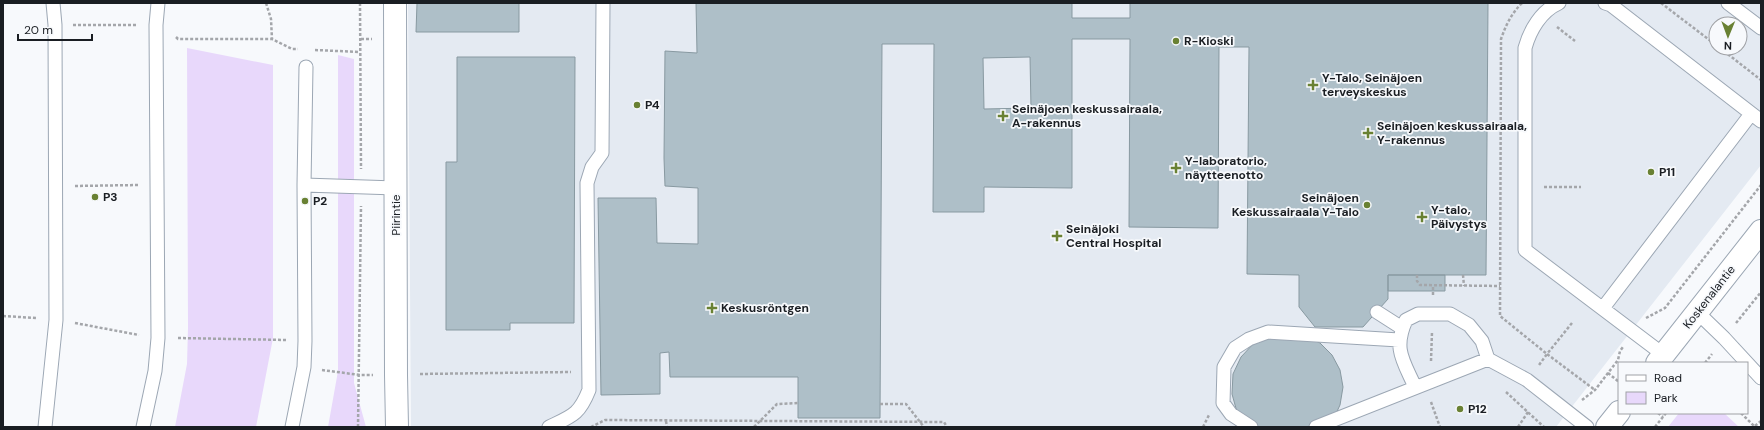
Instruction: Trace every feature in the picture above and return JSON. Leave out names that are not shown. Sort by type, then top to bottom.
[{"type":"street","name":"Piirintie","points":[[395,3],[397,427]]},
{"type":"street","name":"Koskenalantie","points":[[1661,359],[1761,231]]},
{"type":"street","points":[[1607,427],[1618,413]]},
{"type":"lane","points":[[45,427],[56,320],[55,25],[53,3]]},
{"type":"lane","points":[[143,427],[155,371],[158,338],[156,25],[158,3]]},
{"type":"lane","points":[[549,427],[572,416],[583,406],[589,390],[587,182],[592,167],[602,154],[603,3]]},
{"type":"lane","points":[[1559,3],[1553,5],[1542,15],[1530,32],[1525,48],[1525,250],[1634,332],[1661,359]]},
{"type":"lane","points":[[1603,308],[1756,117],[1611,5],[1605,3]]},
{"type":"lane","points":[[1728,3],[1761,28]]},
{"type":"lane","points":[[292,427],[304,367],[304,185],[306,66]]},
{"type":"lane","points":[[304,185],[396,188]]},
{"type":"lane","points":[[1377,312],[1401,334]]},
{"type":"lane","points":[[1697,312],[1746,362]]},
{"type":"lane","points":[[1415,387],[1401,357],[1401,334],[1406,320],[1418,314],[1450,314],[1470,325],[1482,341],[1488,359],[1527,380],[1587,427]]},
{"type":"lane","points":[[1251,427],[1231,414],[1223,403],[1224,367],[1235,348],[1248,339],[1268,332],[1401,334]]},
{"type":"lane","points":[[1316,427],[1488,359]]},
{"type":"lane","points":[[1748,364],[1761,378]]},
{"type":"path","points":[[266,3],[271,19],[272,39],[292,48],[300,49]]},
{"type":"path","points":[[358,427],[360,375],[361,187],[360,3]]},
{"type":"path","points":[[1661,3],[1708,39]]},
{"type":"path","points":[[307,49],[360,52]]},
{"type":"path","points":[[1730,56],[1761,80]]},
{"type":"path","points":[[56,186],[156,184]]},
{"type":"path","points":[[1572,414],[1585,396],[1595,390],[1618,360],[1620,350],[1645,318],[1665,308],[1761,185]]},
{"type":"path","points":[[1417,275],[1417,281],[1420,286],[1500,286]]},
{"type":"path","points":[[1463,275],[1464,286]]},
{"type":"path","points":[[1433,286],[1430,398],[1440,427]]},
{"type":"path","points":[[1572,323],[1547,354],[1595,390]]},
{"type":"path","points":[[304,367],[360,375],[589,371]]},
{"type":"path","points":[[1608,373],[1618,381]]},
{"type":"path","points":[[1503,390],[1544,427]]},
{"type":"path","points":[[754,427],[777,404],[798,404]]},
{"type":"path","points":[[880,404],[906,404],[924,427]]},
{"type":"path","points":[[1518,427],[1528,412]]},
{"type":"path","points":[[1659,414],[1663,417]]},
{"type":"path","points":[[1655,427],[1665,414]]},
{"type":"path","points":[[1742,414],[1755,427],[1761,421]]},
{"type":"path","points":[[591,427],[605,420],[944,422],[947,427]]},
{"type":"path","points":[[666,421],[667,427]]},
{"type":"shaded area","name":"Seinäjoki Central Hospital","points":[[408,3],[1761,3],[1761,165],[1556,427],[411,426]]},
{"type":"green space","points":[[187,48],[273,65],[273,338],[256,427],[175,427],[187,364]]},
{"type":"green space","points":[[338,55],[354,59],[354,383],[366,427],[328,427],[338,371]]},
{"type":"green space","points":[[1678,414],[1725,414],[1739,427],[1668,427]]},
{"type":"building","points":[[417,3],[519,3],[519,32],[416,32]]},
{"type":"building","name":"Seinäjoen Keskussairaala Y-Talo","points":[[696,3],[1072,3],[1072,18],[1130,18],[1130,3],[1488,3],[1486,275],[1388,275],[1388,299],[1363,327],[1315,327],[1299,307],[1299,275],[1247,274],[1249,47],[1219,47],[1218,228],[1129,227],[1130,39],[1072,39],[1072,188],[984,187],[984,212],[933,212],[934,44],[882,44],[880,418],[798,418],[798,377],[670,377],[669,352],[660,353],[660,394],[601,395],[598,198],[656,198],[657,243],[698,244],[698,188],[665,186],[664,158],[665,51],[697,53]],"holes":[[[1030,57],[1031,108],[984,109],[983,58]]]},
{"type":"building","points":[[457,57],[575,57],[574,323],[510,323],[510,330],[446,330],[446,162],[457,162]]},
{"type":"building","points":[[1388,275],[1445,275],[1445,291],[1388,291]]},
{"type":"building","points":[[1270,335],[1304,335],[1320,343],[1332,355],[1340,370],[1343,387],[1340,405],[1333,420],[1326,427],[1248,427],[1237,412],[1232,394],[1233,374],[1241,357],[1254,343]]},
{"type":"place","name":"R-Kioski","points":[[1176,41]]},
{"type":"place","name":"Y-Talo, Seinäjoen terveyskeskus","points":[[1313,85]]},
{"type":"place","name":"P4","points":[[637,105]]},
{"type":"place","name":"Seinäjoen keskussairaala, A-rakennus","points":[[1003,116]]},
{"type":"place","name":"Seinäjoen keskussairaala, Y-rakennus","points":[[1368,133]]},
{"type":"place","name":"Y-laboratorio, näytteenotto","points":[[1176,168]]},
{"type":"place","name":"P11","points":[[1651,172]]},
{"type":"place","name":"P3","points":[[95,197]]},
{"type":"place","name":"P2","points":[[305,201]]},
{"type":"place","name":"Seinäjoen Keskussairaala Y-Talo","points":[[1367,205]]},
{"type":"place","name":"Y-talo, Päivystys","points":[[1422,217]]},
{"type":"place","name":"Seinäjoki Central Hospital","points":[[1057,236]]},
{"type":"place","name":"Keskusröntgen","points":[[712,308]]},
{"type":"place","name":"P12","points":[[1460,409]]}]
